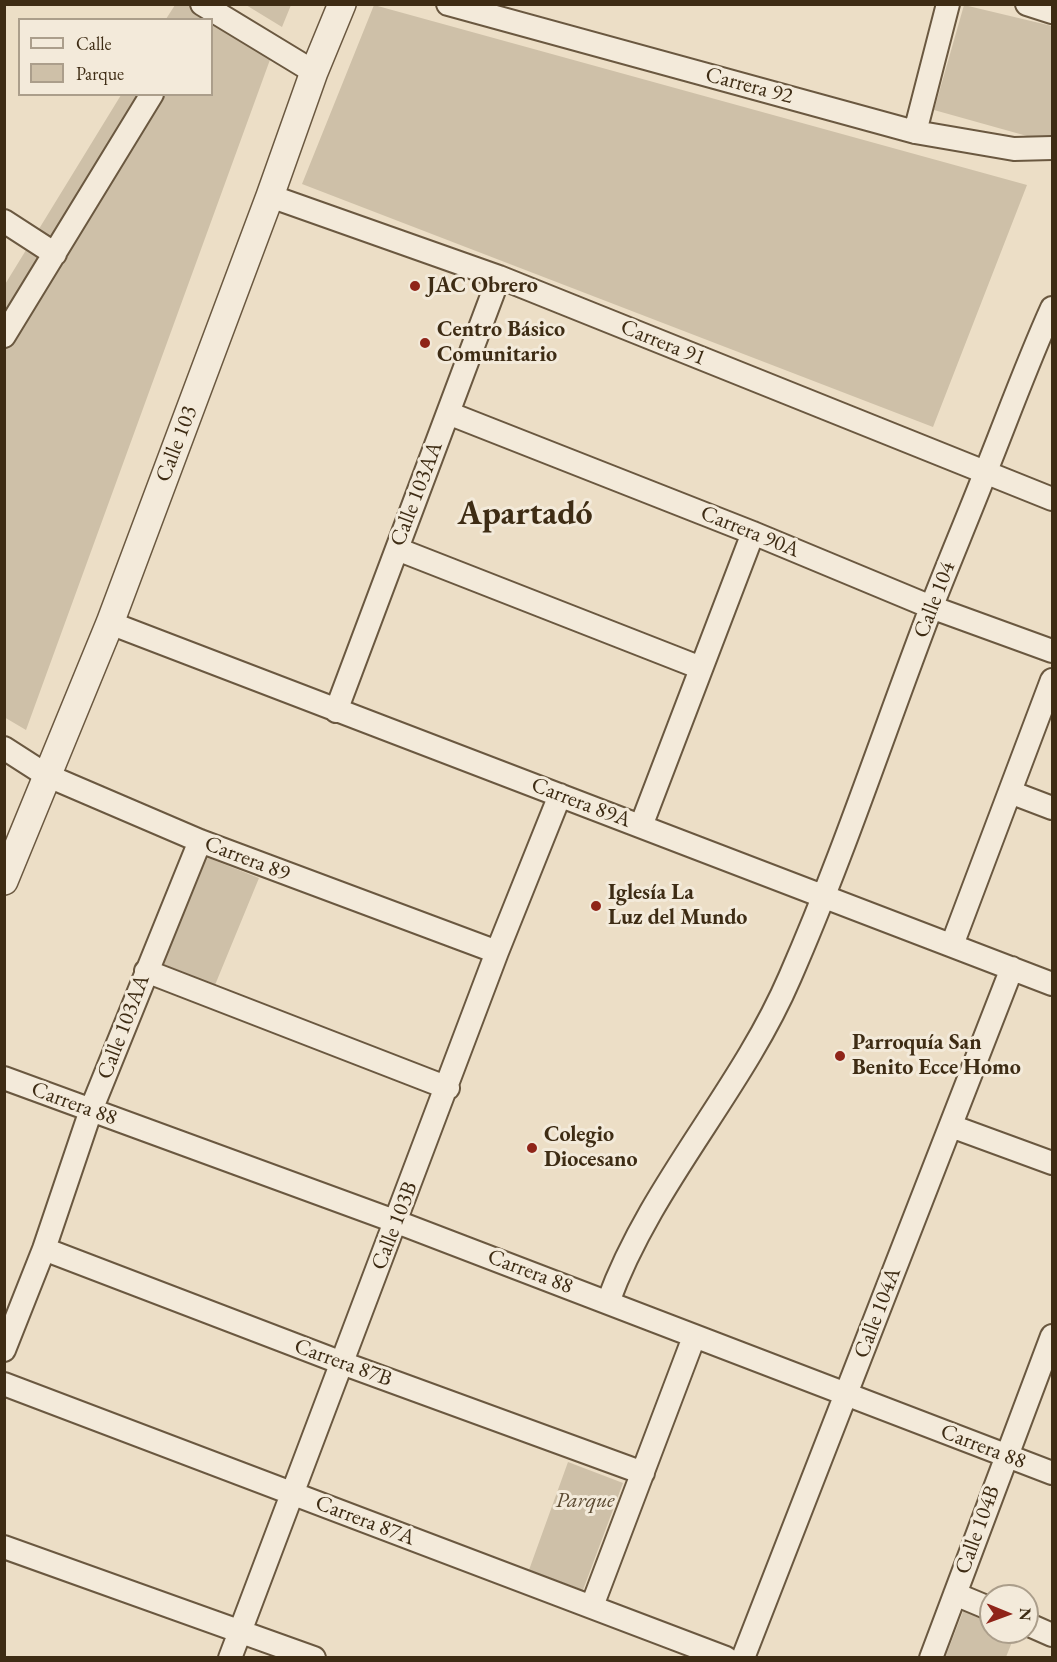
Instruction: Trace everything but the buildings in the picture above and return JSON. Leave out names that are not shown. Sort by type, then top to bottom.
[{"type":"street","name":"Calle 103","points":[[4,880],[110,623],[314,72],[342,4]]},
{"type":"street","name":"Carrera 92","points":[[448,4],[494,10],[915,132],[1014,149],[1053,148]]},
{"type":"street","points":[[915,132],[948,4]]},
{"type":"street","points":[[1027,4],[1053,12]]},
{"type":"street","points":[[203,9],[314,72]]},
{"type":"street","points":[[4,336],[151,96]]},
{"type":"street","name":"Carrera 91","points":[[270,196],[499,277],[1053,499]]},
{"type":"street","points":[[4,221],[55,254]]},
{"type":"street","name":"Calle 103AA","points":[[336,711],[499,277]]},
{"type":"street","name":"Calle 104","points":[[608,1302],[621,1268],[670,1180],[761,1038],[789,980],[825,896],[932,607],[985,473],[1046,337],[1053,308]]},
{"type":"street","name":"Carrera 90A","points":[[448,413],[753,533],[932,607],[1053,651]]},
{"type":"street","points":[[641,826],[753,533]]},
{"type":"street","points":[[396,549],[701,668]]},
{"type":"street","name":"Carrera 89A","points":[[110,623],[1053,984]]},
{"type":"street","points":[[952,945],[1053,680]]},
{"type":"street","name":"Carrera 89","points":[[4,748],[46,775],[200,841],[497,952]]},
{"type":"street","points":[[1010,792],[1053,808]]},
{"type":"street","name":"Calle 103B","points":[[230,1658],[448,1088],[497,952],[560,795]]},
{"type":"street","name":"Calle 103AA","points":[[4,1350],[44,1249],[91,1110],[200,841]]},
{"type":"street","name":"Calle 104A","points":[[743,1658],[1012,968]]},
{"type":"street","points":[[146,971],[448,1088]]},
{"type":"street","name":"Carrera 88","points":[[4,1078],[397,1222],[1053,1473]]},
{"type":"street","points":[[951,1126],[1053,1163]]},
{"type":"street","name":"Carrera 87B","points":[[44,1249],[342,1363],[643,1473]]},
{"type":"street","name":"Calle 104B","points":[[931,1658],[1053,1336]]},
{"type":"street","points":[[591,1606],[694,1337]]},
{"type":"street","name":"Carrera 87A","points":[[4,1384],[726,1658]]},
{"type":"street","points":[[4,1547],[241,1629],[314,1658]]},
{"type":"street","points":[[955,1594],[979,1604]]},
{"type":"street","points":[[1039,1629],[1053,1635]]},
{"type":"green space","points":[[175,5],[188,5],[209,18],[167,18]]},
{"type":"green space","points":[[246,5],[291,5],[282,27]]},
{"type":"green space","points":[[374,5],[1027,185],[933,427],[302,184]]},
{"type":"green space","points":[[964,5],[1052,26],[1052,143],[934,110]]},
{"type":"green space","points":[[213,21],[271,57],[26,730],[4,717],[4,286],[120,96],[213,96]]},
{"type":"green space","points":[[206,857],[259,878],[215,985],[163,964]]},
{"type":"green space","name":"Parque","points":[[568,1462],[623,1483],[583,1590],[529,1570]]},
{"type":"green space","points":[[964,1609],[979,1615],[979,1644],[1011,1644],[1006,1657],[945,1658]]},
{"type":"place","name":"JAC Obrero","points":[[415,286]]},
{"type":"place","name":"Centro Básico Comunitario","points":[[425,343]]},
{"type":"place","name":"Iglesía La Luz del Mundo","points":[[596,906]]},
{"type":"place","name":"Parroquía San Benito Ecce Homo","points":[[840,1056]]},
{"type":"place","name":"Colegio Diocesano","points":[[532,1148]]},
{"type":"district","name":"Apartadó","points":[[525,515]]}]
